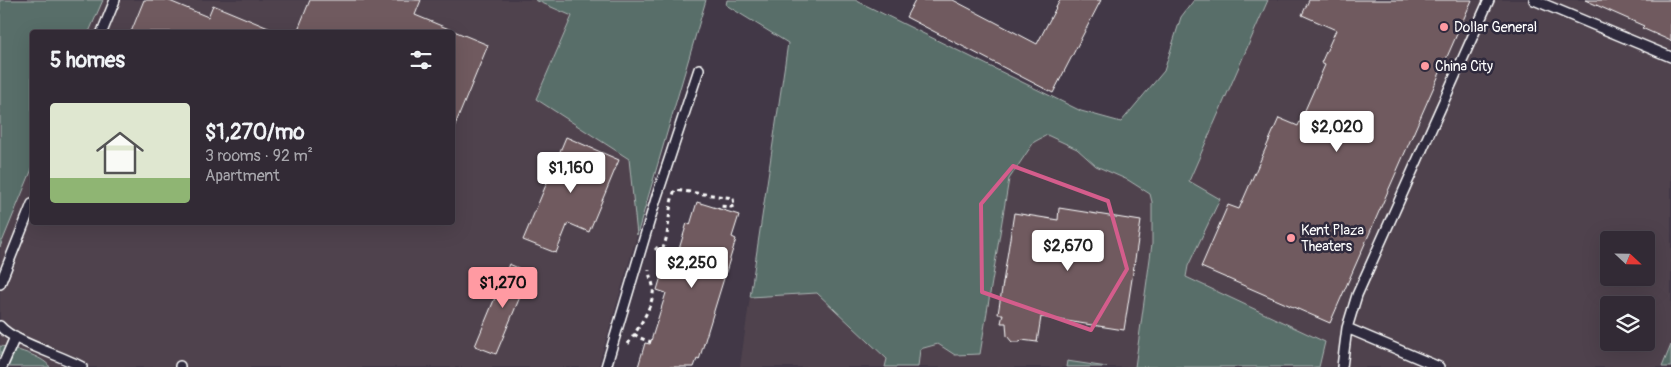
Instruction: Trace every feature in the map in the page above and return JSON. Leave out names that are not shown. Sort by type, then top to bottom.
[{"type":"lane","points":[[103,30],[116,0]]},
{"type":"lane","points":[[1342,367],[1347,328],[1357,295],[1489,0]]},
{"type":"lane","points":[[1534,0],[1671,57]]},
{"type":"lane","points":[[606,367],[656,199],[698,69]]},
{"type":"lane","points":[[0,284],[30,209]]},
{"type":"lane","points":[[0,326],[15,337],[82,367]]},
{"type":"lane","points":[[1347,328],[1439,367]]},
{"type":"lane","points":[[2,367],[15,337]]},
{"type":"path","points":[[654,256],[656,248],[663,248],[667,241],[672,197],[675,190],[733,198],[734,206],[720,206],[718,209]]},
{"type":"path","points":[[626,347],[643,321],[653,292],[654,286],[649,271],[651,264]]},
{"type":"path","points":[[634,334],[651,342]]},
{"type":"highlighted area","points":[[1013,166],[1108,201],[1127,269],[1091,330],[982,292],[981,204]]},
{"type":"shaded area","points":[[102,0],[534,0],[572,15],[536,99],[629,159],[637,235],[598,367],[0,367],[0,246],[30,173],[30,225],[455,225],[455,30],[90,30]]},
{"type":"shaded area","points":[[1268,0],[1671,0],[1671,367],[1319,367],[1325,342],[1186,277],[1188,266],[1189,181]]},
{"type":"shaded area","points":[[1047,135],[1077,149],[1096,166],[1128,180],[1150,194],[1152,202],[1152,244],[1135,367],[918,367],[920,349],[938,344],[955,355],[980,354],[1009,179],[1034,142]]},
{"type":"shaded area","points":[[817,293],[887,359],[885,367],[740,367],[750,297]]},
{"type":"green space","points":[[0,0],[103,0],[90,30],[30,30],[30,174],[0,247]]},
{"type":"green space","points":[[535,0],[706,0],[637,235],[629,159],[536,99],[572,16]]},
{"type":"green space","points":[[727,0],[855,0],[1081,111],[1121,122],[1164,71],[1181,17],[1194,0],[1268,0],[1189,181],[1220,199],[1188,266],[1186,277],[1325,342],[1319,367],[1135,367],[1152,244],[1152,202],[1150,194],[1128,180],[1096,166],[1077,149],[1047,135],[1034,142],[1009,179],[980,354],[955,355],[938,344],[920,349],[918,367],[885,367],[887,359],[817,293],[750,297],[788,43],[726,5]]},
{"type":"green space","points":[[1671,345],[1671,367],[1662,367]]},
{"type":"green space","points":[[0,346],[35,356],[50,367],[0,367]]},
{"type":"green space","points":[[1067,361],[1107,367],[1066,367]]},
{"type":"building","points":[[144,0],[167,0],[208,17],[213,5],[273,30],[132,30]]},
{"type":"building","points":[[310,0],[421,0],[415,15],[452,30],[298,30]]},
{"type":"building","points":[[915,0],[953,0],[1037,44],[1060,0],[1101,0],[1053,93],[906,17]]},
{"type":"building","points":[[1309,0],[1472,0],[1330,323],[1201,267],[1228,205],[1239,209],[1279,118],[1298,126],[1325,65],[1321,63],[1336,30],[1302,15]]},
{"type":"building","points":[[1585,0],[1671,0],[1671,41],[1642,28],[1644,26]]},
{"type":"building","points":[[455,31],[488,45],[455,125]]},
{"type":"building","points":[[566,137],[619,160],[589,232],[568,223],[556,253],[523,240]]},
{"type":"building","points":[[697,202],[739,215],[732,237],[736,239],[699,360],[697,359],[694,367],[638,367],[645,343],[650,344],[666,293],[657,290],[667,256],[676,259],[687,223],[690,225]]},
{"type":"building","points":[[1059,208],[1141,221],[1124,330],[1041,317],[1037,342],[1022,340],[1020,342],[1012,342],[1007,336],[1006,323],[1001,323],[1003,314],[998,314],[1014,213],[1058,220]]},
{"type":"building","points":[[509,264],[530,273],[496,354],[475,346]]},
{"type":"place","name":"Dollar General","points":[[1444,27]]},
{"type":"place","name":"China City","points":[[1425,66]]},
{"type":"place","name":"Kent Plaza Theaters","points":[[1291,238]]}]
